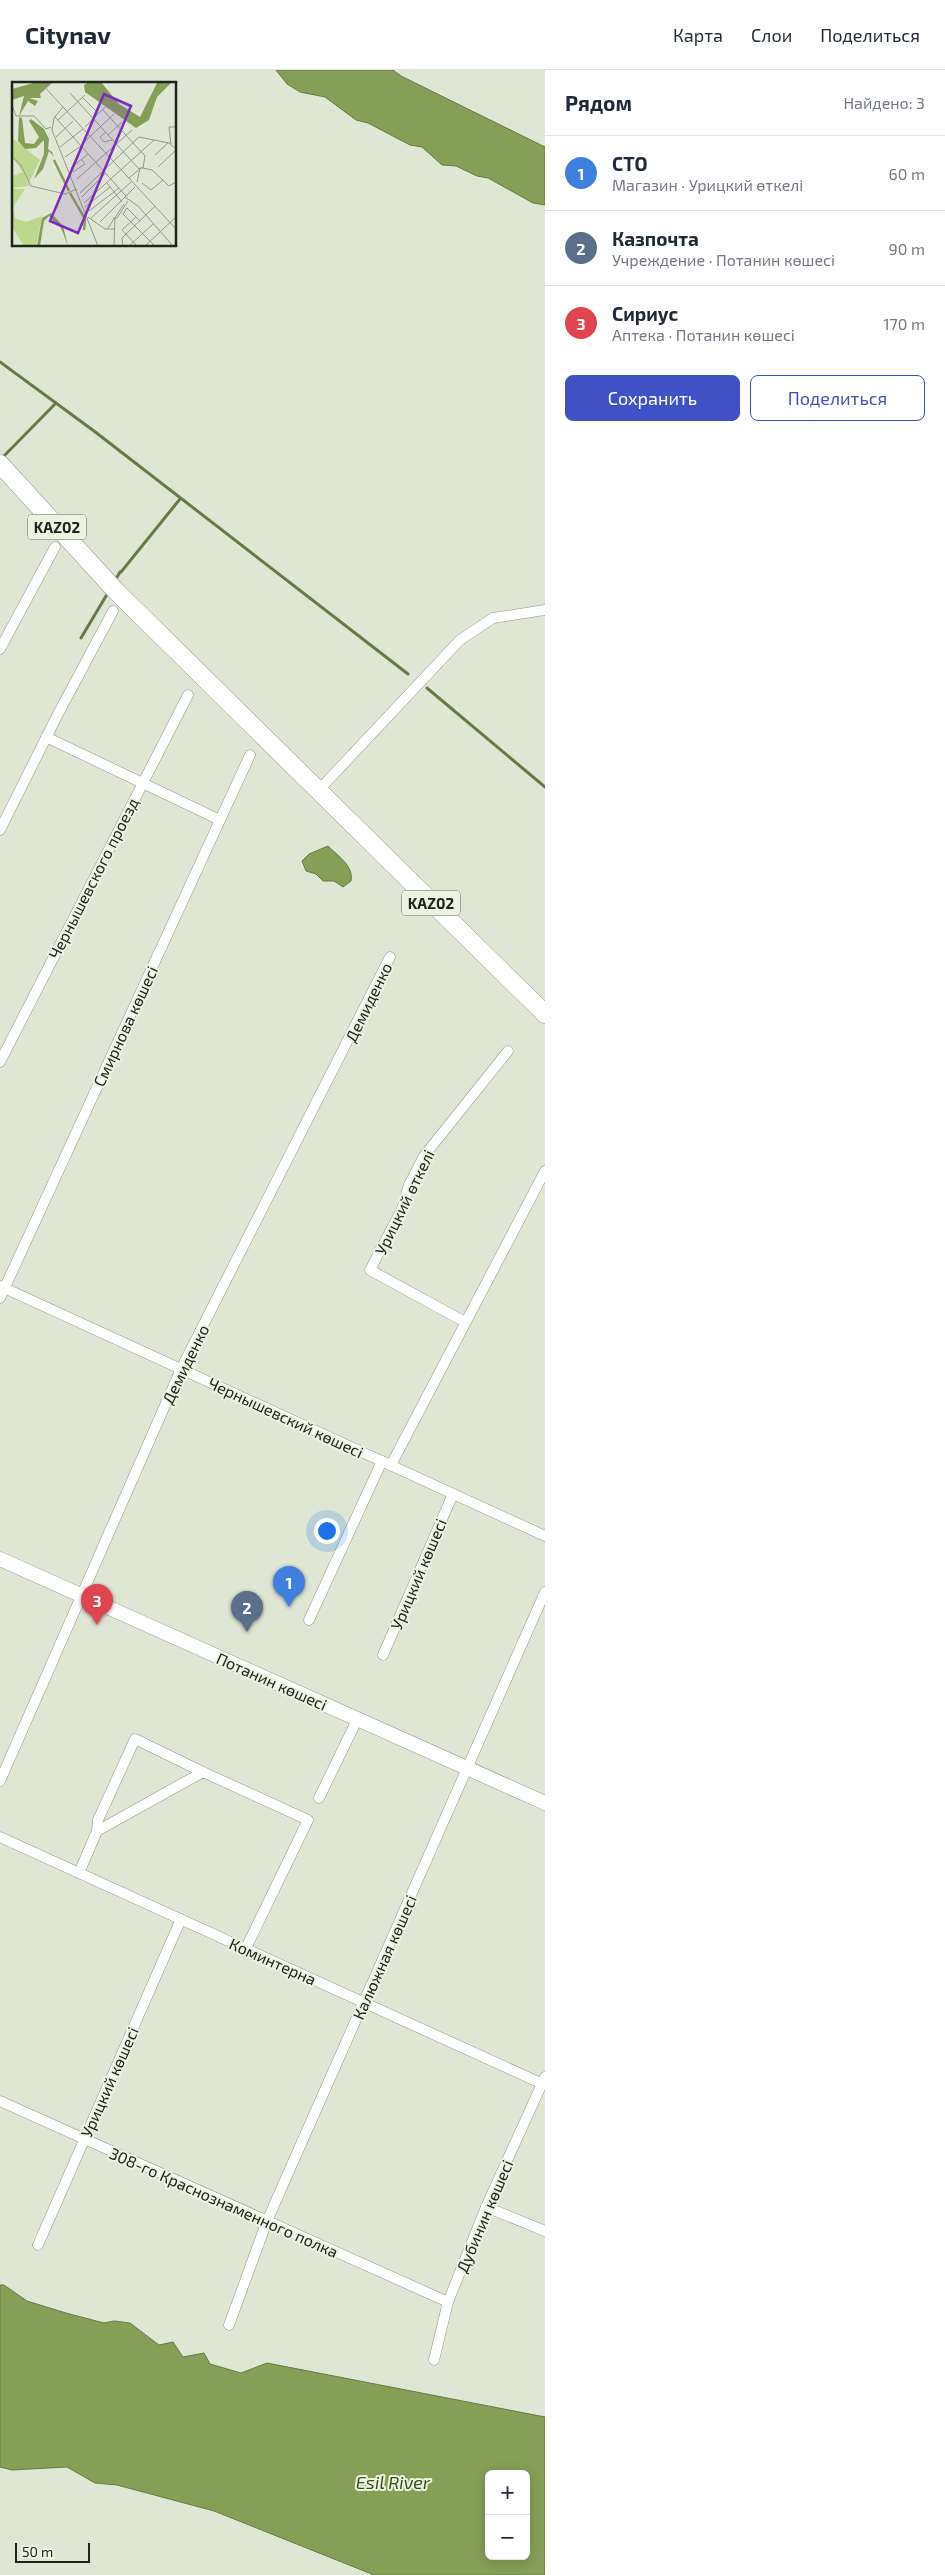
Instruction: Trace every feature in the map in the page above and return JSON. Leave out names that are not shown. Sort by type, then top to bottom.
[{"type":"highway","name":"KAZ02","points":[[4,468],[111,587],[317,792],[545,1014]]},
{"type":"main road","name":"Потанин көшесі","points":[[0,1559],[357,1720],[545,1802]]},
{"type":"street","points":[[0,649],[55,547]]},
{"type":"street","points":[[317,792],[460,640],[492,618],[545,610]]},
{"type":"street","points":[[0,830],[46,737],[113,611]]},
{"type":"street","name":"Чернышевского проезд","points":[[0,1062],[188,696]]},
{"type":"street","points":[[46,737],[220,820]]},
{"type":"street","name":"Смирнова көшесі","points":[[1,1291],[250,755]]},
{"type":"street","name":"Демиденко","points":[[0,1781],[182,1369],[390,957]]},
{"type":"street","name":"Урицкий өткелі","points":[[465,1322],[370,1270],[402,1209],[409,1184],[424,1156],[508,1051]]},
{"type":"street","points":[[308,1620],[387,1463],[465,1322],[545,1170]]},
{"type":"street","name":"Чернышевский көшесі","points":[[1,1291],[182,1369],[545,1536]]},
{"type":"street","name":"Урицкий көшесі","points":[[383,1655],[453,1494]]},
{"type":"street","name":"Калюжная көшесі","points":[[229,2325],[267,2221],[545,1592]]},
{"type":"street","points":[[319,1798],[357,1720]]},
{"type":"street","points":[[79,1873],[97,1831],[98,1820],[135,1739],[308,1820],[246,1948]]},
{"type":"street","points":[[97,1831],[203,1772]]},
{"type":"street","name":"Коминтерна","points":[[0,1837],[544,2082]]},
{"type":"street","name":"Урицкий көшесі","points":[[38,2245],[181,1919]]},
{"type":"street","name":"Дубинин көшесі","points":[[434,2360],[448,2302],[486,2207],[544,2082]]},
{"type":"street","name":"308-го Краснознаменного полка","points":[[0,2101],[448,2302]]},
{"type":"street","points":[[486,2207],[545,2231]]},
{"type":"water","points":[[276,70],[393,70],[401,76],[545,147],[545,205],[533,203],[488,178],[477,176],[456,166],[442,165],[422,147],[410,145],[368,123],[356,120],[325,97],[300,92],[287,84]]},
{"type":"water","points":[[328,846],[348,866],[350,871],[351,881],[343,887],[334,881],[323,881],[316,874],[306,871],[302,861],[309,854]]},
{"type":"water","name":"Esil River","points":[[0,2285],[4,2285],[27,2301],[66,2313],[104,2323],[114,2321],[130,2323],[159,2345],[173,2342],[183,2357],[204,2353],[210,2364],[241,2373],[267,2363],[545,2417],[545,2575],[374,2575],[214,2511],[117,2485],[95,2483],[67,2467],[12,2470],[0,2467]]},
{"type":"waterway","points":[[0,362],[94,431],[408,674]]},
{"type":"waterway","points":[[2,458],[56,403]]},
{"type":"waterway","points":[[121,572],[180,499]]},
{"type":"waterway","points":[[114,582],[120,572]]},
{"type":"waterway","points":[[81,638],[109,591]]},
{"type":"waterway","points":[[427,688],[545,787]]},
{"type":"place","name":"СТО","points":[[289,1607]]},
{"type":"place","name":"Сириус","points":[[97,1625]]},
{"type":"place","name":"Казпочта","points":[[247,1632]]}]
